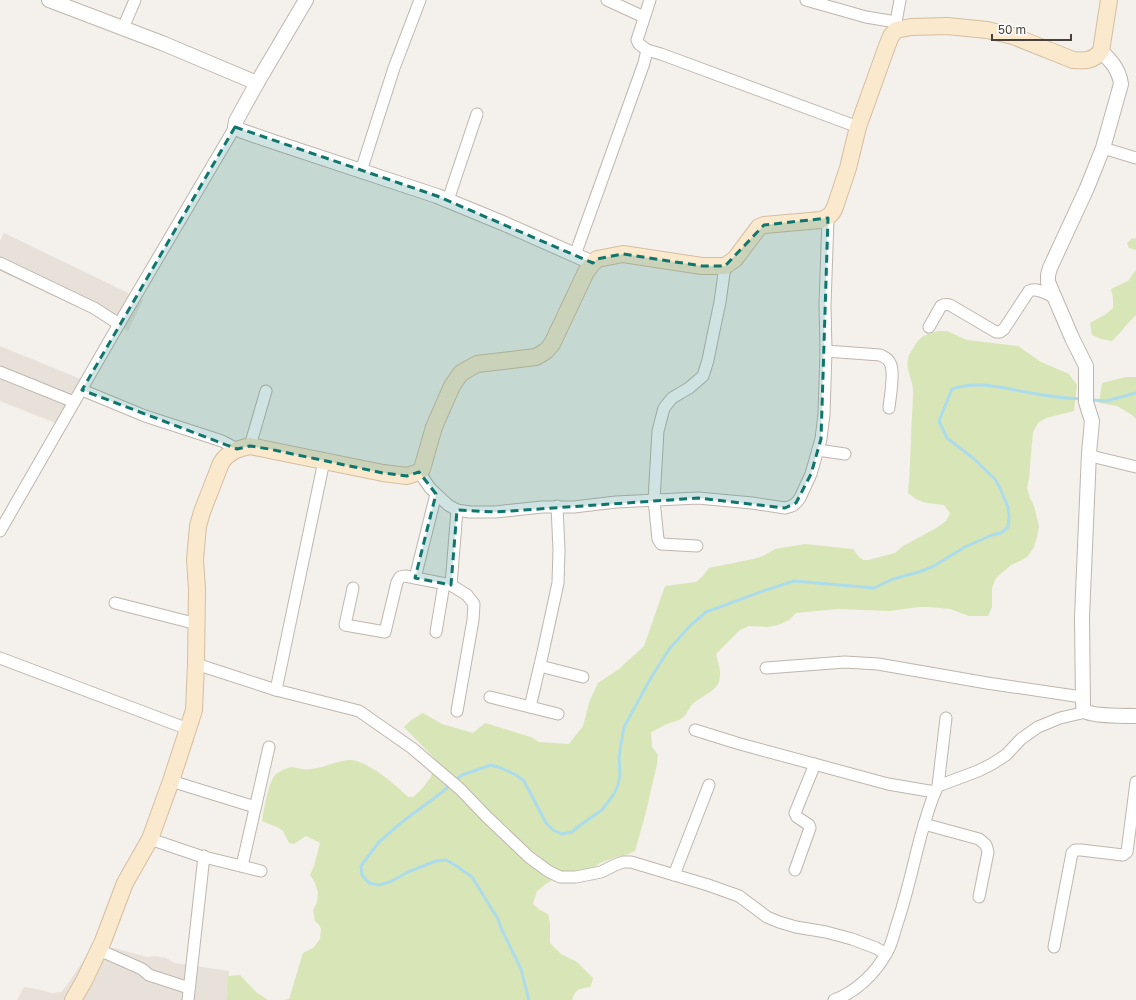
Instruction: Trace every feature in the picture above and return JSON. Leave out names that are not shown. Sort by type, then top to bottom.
[{"type":"main road","points":[[73,1000],[99,950],[125,883],[150,839],[172,781],[194,710],[197,624],[195,560],[198,526],[221,463],[225,457],[244,447],[383,473],[407,476],[419,472],[422,469],[434,427],[452,386],[461,373],[477,364],[536,356],[546,351],[552,344],[586,272],[597,259],[623,254],[702,266],[725,266],[735,259],[759,228],[764,225],[821,220],[828,218],[833,213],[848,168],[858,127],[887,46],[896,26],[947,26],[987,30],[1013,36],[1073,60],[1083,61],[1092,59],[1101,51],[1109,0]]},
{"type":"street","points":[[49,0],[194,56],[257,83]]},
{"type":"street","points":[[123,28],[134,0]]},
{"type":"street","points":[[0,531],[306,0]]},
{"type":"street","points":[[361,171],[394,68],[420,0]]},
{"type":"street","points":[[607,0],[644,17]]},
{"type":"street","points":[[650,0],[637,40],[639,44],[647,50],[858,127]]},
{"type":"street","points":[[806,0],[896,26],[900,0]]},
{"type":"street","points":[[575,255],[647,50]]},
{"type":"street","points":[[1086,712],[1082,697],[1082,618],[1089,453],[1092,421],[1086,402],[1086,366],[1054,297],[1048,282],[1048,276],[1050,268],[1087,188],[1103,148],[1120,84],[1118,71],[1112,62],[1101,51]]},
{"type":"street","points":[[448,200],[477,114]]},
{"type":"street","points":[[234,127],[242,131],[448,200],[593,263]]},
{"type":"street","points":[[1103,148],[1136,158]]},
{"type":"street","points":[[419,472],[430,488],[448,505],[457,510],[470,512],[495,512],[557,506],[574,507],[616,502],[698,498],[785,508],[792,506],[800,498],[811,474],[821,439],[824,414],[826,351],[825,305],[828,218]]},
{"type":"street","points":[[0,263],[94,308],[119,324]]},
{"type":"street","points":[[697,546],[661,544],[659,542],[654,500],[658,431],[664,408],[672,398],[689,388],[703,376],[708,360],[720,302],[725,266]]},
{"type":"street","points":[[929,327],[941,306],[943,304],[947,304],[996,332],[1000,332],[1004,329],[1031,290],[1037,290],[1054,297]]},
{"type":"street","points":[[826,351],[880,355],[886,358],[890,362],[892,369],[889,408]]},
{"type":"street","points":[[0,372],[74,402]]},
{"type":"street","points":[[82,390],[145,416],[244,447],[266,391]]},
{"type":"street","points":[[818,450],[845,454]]},
{"type":"street","points":[[1089,453],[1095,457],[1136,467]]},
{"type":"street","points":[[276,690],[324,461]]},
{"type":"street","points":[[416,578],[436,494]]},
{"type":"street","points":[[530,707],[558,583],[559,550],[557,506]]},
{"type":"street","points":[[436,632],[448,584],[457,510]]},
{"type":"street","points":[[353,588],[345,626],[384,632],[397,582],[400,578],[405,576],[448,584],[467,595],[474,604],[473,620],[457,711]]},
{"type":"street","points":[[116,603],[197,624]]},
{"type":"street","points":[[0,658],[188,729]]},
{"type":"street","points":[[766,668],[844,662],[878,664],[987,683],[1082,697]]},
{"type":"street","points":[[196,664],[276,690],[359,711],[412,748],[460,789],[529,857],[548,871],[560,876],[576,877],[601,872],[615,864],[631,862],[739,896],[766,917],[779,922],[852,939],[876,948],[886,954]]},
{"type":"street","points":[[540,666],[583,677]]},
{"type":"street","points":[[490,697],[558,714]]},
{"type":"street","points":[[695,730],[740,744],[888,784],[936,789],[992,764],[1006,755],[1021,739],[1038,727],[1060,718],[1086,712],[1094,714],[1136,716]]},
{"type":"street","points":[[834,1000],[844,996],[865,981],[880,964],[888,951],[902,911],[924,824],[936,789],[946,718]]},
{"type":"street","points":[[242,866],[269,747]]},
{"type":"street","points":[[795,870],[810,828],[808,823],[797,817],[795,813],[815,764]]},
{"type":"street","points":[[172,781],[255,807]]},
{"type":"street","points":[[1054,947],[1072,853],[1075,850],[1123,855],[1127,852],[1136,782]]},
{"type":"street","points":[[674,875],[709,785]]},
{"type":"street","points":[[924,824],[979,839],[986,845],[988,852],[979,896]]},
{"type":"street","points":[[150,839],[204,856],[261,871]]},
{"type":"street","points":[[188,1000],[204,856]]},
{"type":"street","points":[[99,950],[142,969],[149,975],[189,988]]},
{"type":"highlighted area","points":[[235,127],[437,196],[593,263],[597,259],[623,254],[702,266],[725,266],[764,225],[828,218],[821,439],[811,474],[796,503],[785,508],[698,498],[495,512],[457,510],[451,585],[415,578],[436,494],[419,472],[407,476],[383,473],[269,449],[250,446],[237,449],[82,390]]},
{"type":"shaded area","points":[[4,233],[143,300],[128,331],[0,271],[0,241]]},
{"type":"shaded area","points":[[0,346],[83,380],[58,424],[0,401]]},
{"type":"shaded area","points":[[92,948],[114,948],[147,957],[156,956],[166,958],[175,963],[229,971],[227,1000],[17,1000],[24,987],[51,993],[61,992]]},
{"type":"green space","points":[[1136,238],[1136,250],[1129,248],[1127,243],[1131,239]]},
{"type":"green space","points":[[1136,270],[1136,315],[1112,341],[1101,339],[1092,335],[1090,323],[1106,314],[1113,308],[1111,289],[1128,281]]},
{"type":"green space","points":[[938,331],[947,331],[967,340],[1018,346],[1041,362],[1069,374],[1077,385],[1074,411],[1046,418],[1038,423],[1033,432],[1027,488],[1034,506],[1039,527],[1037,537],[1034,547],[1028,556],[1011,565],[996,578],[992,588],[992,607],[988,616],[969,616],[950,609],[929,607],[890,611],[837,609],[796,613],[789,620],[778,625],[768,627],[749,626],[740,630],[716,654],[720,675],[717,686],[694,703],[679,720],[651,732],[652,747],[658,755],[657,764],[635,851],[600,863],[592,869],[562,874],[537,891],[533,904],[548,914],[550,923],[550,943],[561,954],[577,962],[593,978],[590,987],[578,990],[572,1000],[283,1000],[289,999],[303,953],[313,948],[320,939],[321,929],[315,921],[313,910],[317,902],[318,892],[310,875],[320,843],[306,836],[294,844],[289,843],[283,831],[262,821],[269,789],[276,774],[290,767],[311,769],[349,760],[356,761],[381,774],[408,797],[413,797],[421,790],[431,777],[435,759],[404,727],[411,720],[423,713],[442,724],[473,733],[485,723],[531,737],[539,742],[569,744],[583,726],[590,700],[598,683],[619,669],[644,646],[665,586],[696,582],[709,568],[753,559],[763,556],[775,549],[805,544],[853,549],[863,560],[868,560],[895,553],[903,546],[938,527],[946,521],[950,513],[944,505],[921,501],[908,493],[913,387],[908,369],[908,360],[909,355],[921,338]]},
{"type":"green space","points":[[1126,377],[1136,377],[1136,419],[1117,406],[1099,403],[1102,383]]},
{"type":"green space","points":[[240,975],[256,992],[268,1000],[227,1000],[228,976]]},
{"type":"waterway","points":[[529,1000],[521,969],[498,919],[472,877],[446,860],[436,861],[408,872],[390,882],[379,885],[369,883],[362,875],[361,866],[379,842],[462,775],[491,765],[516,775],[524,781],[546,823],[553,830],[562,834],[572,832],[602,810],[614,794],[620,775],[619,756],[624,727],[652,676],[670,648],[691,625],[706,612],[794,581],[874,588],[893,579],[932,567],[965,547],[992,535],[1001,533],[1008,527],[1008,507],[995,479],[973,458],[947,438],[939,421],[952,389],[961,386],[980,385],[1047,396],[1082,399]]},
{"type":"waterway","points":[[1090,400],[1106,401],[1136,393]]}]
